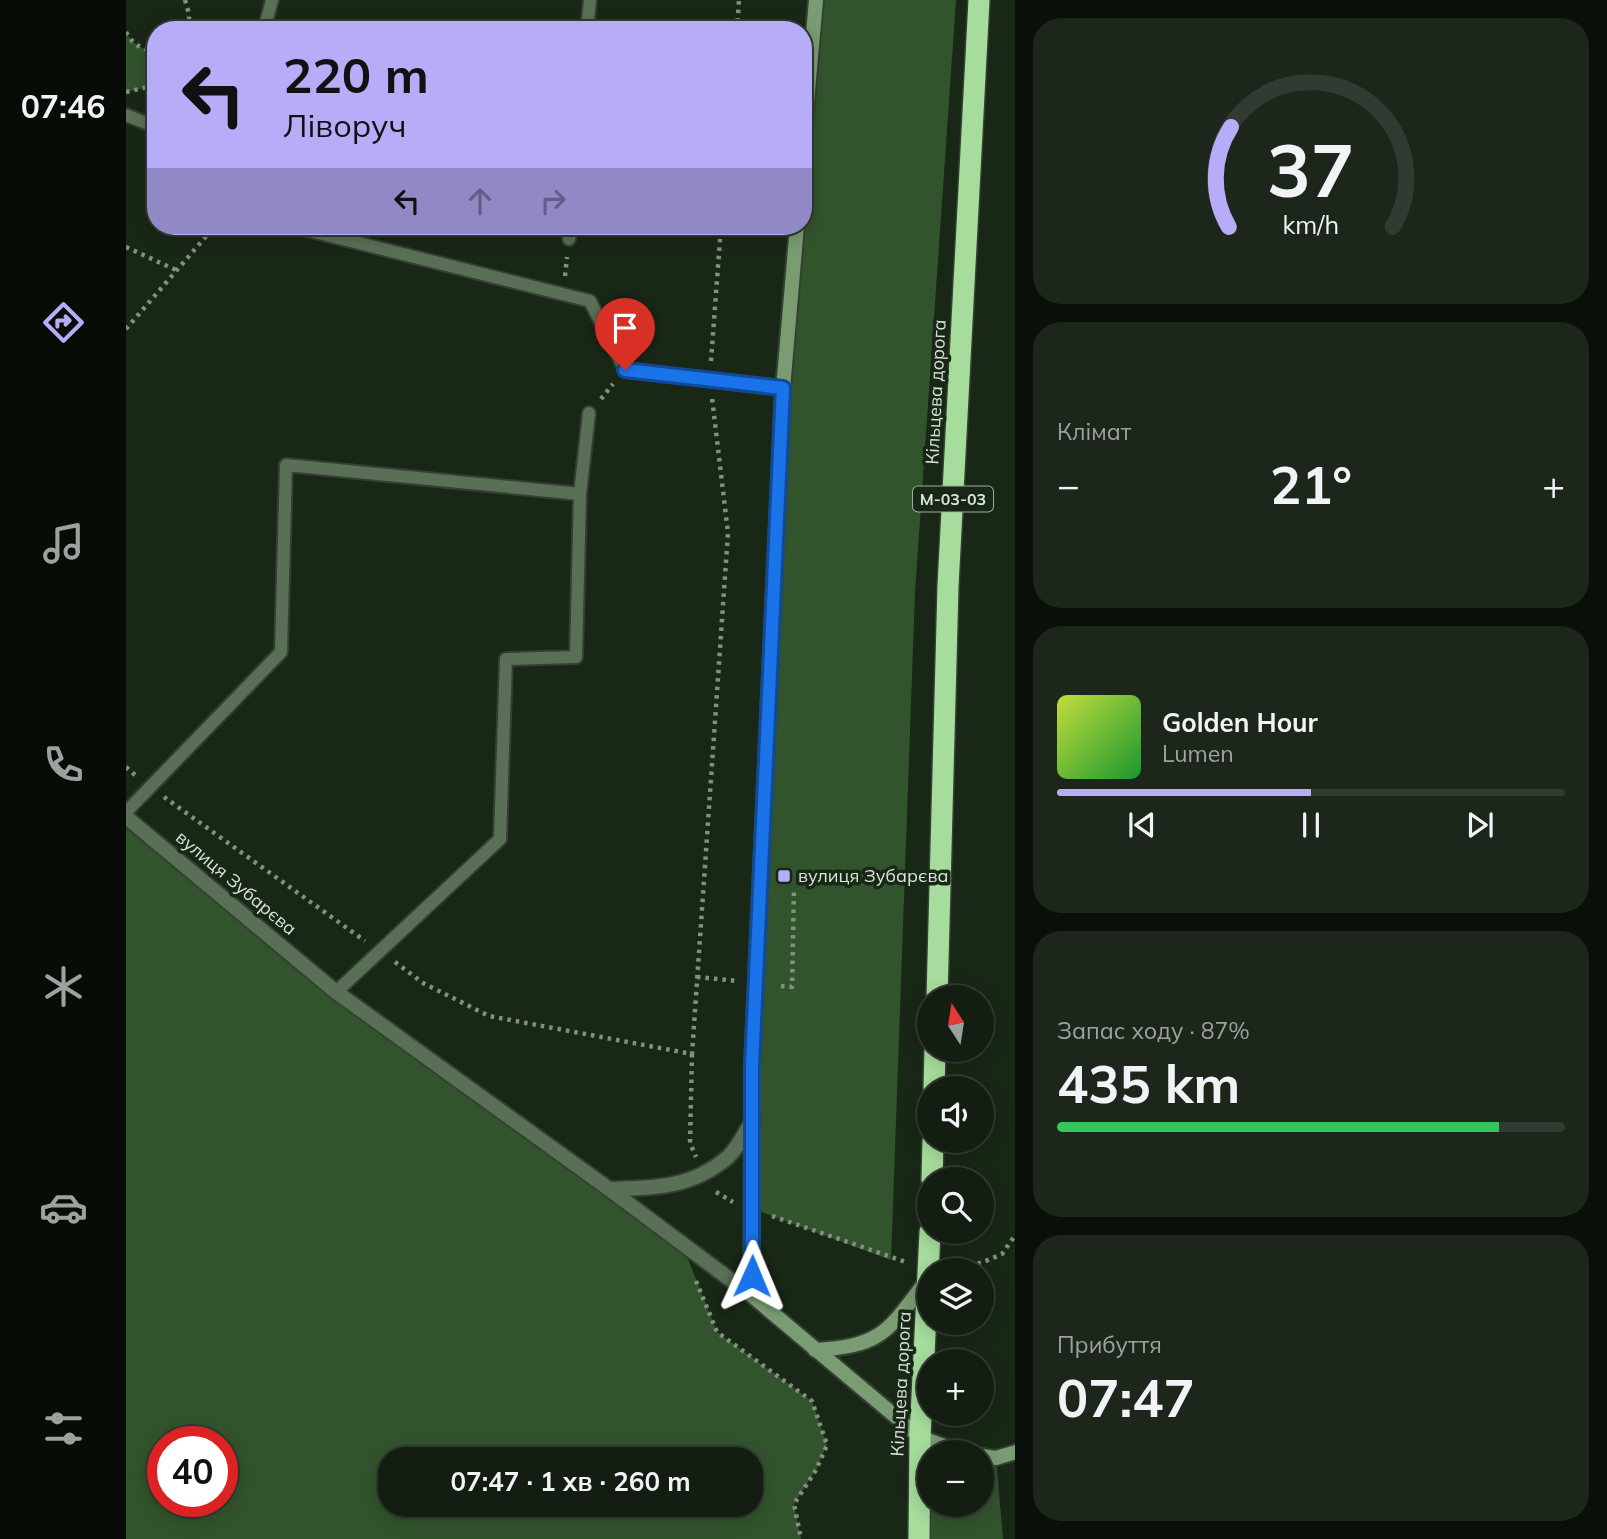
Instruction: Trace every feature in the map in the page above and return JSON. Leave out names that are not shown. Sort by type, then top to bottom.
[{"type":"highway","name":"Кільцева дорога","points":[[937,985],[948,586],[979,0]]},
{"type":"highway","name":"Кільцева дорога","points":[[919,1539],[920,1437],[931,1335]]},
{"type":"street","points":[[812,46],[816,0]]},
{"type":"street","points":[[751,1295],[752,1065],[783,388],[796,235]]},
{"type":"street","name":"вулиця Зубарєва","points":[[126,817],[336,992],[610,1189],[751,1295],[920,1437],[928,1440]]},
{"type":"street","points":[[610,1189],[655,1188],[692,1180],[730,1156],[753,1120]]},
{"type":"street","points":[[815,1349],[862,1345],[881,1335],[917,1296]]},
{"type":"street","points":[[994,1458],[1015,1452]]},
{"type":"lane","points":[[266,21],[272,0]]},
{"type":"lane","points":[[588,21],[590,0]]},
{"type":"lane","points":[[126,115],[147,124]]},
{"type":"lane","points":[[327,235],[590,301],[625,370],[783,388]]},
{"type":"lane","points":[[336,992],[500,839],[506,659],[576,657],[580,494],[589,413]]},
{"type":"lane","points":[[126,811],[281,652],[286,465],[580,494]]},
{"type":"path","points":[[185,0],[190,21]]},
{"type":"path","points":[[738,21],[739,0]]},
{"type":"path","points":[[126,32],[141,48],[147,49]]},
{"type":"path","points":[[126,92],[147,87]]},
{"type":"path","points":[[126,329],[207,235]]},
{"type":"path","points":[[564,294],[570,235]]},
{"type":"path","points":[[698,1160],[690,1143],[692,1054],[728,533],[709,380],[720,235]]},
{"type":"path","points":[[126,247],[176,270]]},
{"type":"path","points":[[589,413],[625,370]]},
{"type":"path","points":[[126,767],[424,984],[489,1016],[692,1054]]},
{"type":"path","points":[[781,986],[792,987],[794,888]]},
{"type":"path","points":[[697,977],[741,982]]},
{"type":"path","points":[[716,1192],[733,1202]]},
{"type":"path","points":[[764,1213],[910,1263]]},
{"type":"path","points":[[993,1258],[1002,1254],[1015,1235]]},
{"type":"path","points":[[682,1244],[717,1332],[813,1401],[827,1445],[816,1471],[794,1504],[800,1539]]},
{"type":"green space","points":[[816,0],[956,0],[915,592],[891,1260],[753,1209],[783,389],[802,235],[812,235],[812,46]]},
{"type":"green space","points":[[126,32],[138,46],[147,49],[147,87],[126,92]]},
{"type":"green space","points":[[126,817],[336,992],[682,1244],[717,1332],[812,1401],[827,1445],[816,1470],[794,1504],[801,1539],[126,1539]]},
{"type":"green space","points":[[996,1458],[1003,1539],[919,1539],[919,1517],[994,1517]]},
{"type":"place","name":"вулиця Зубарєва","points":[[784,876]]},
{"type":"route","points":[[625,370],[783,388],[752,1065],[752,1276]]}]
